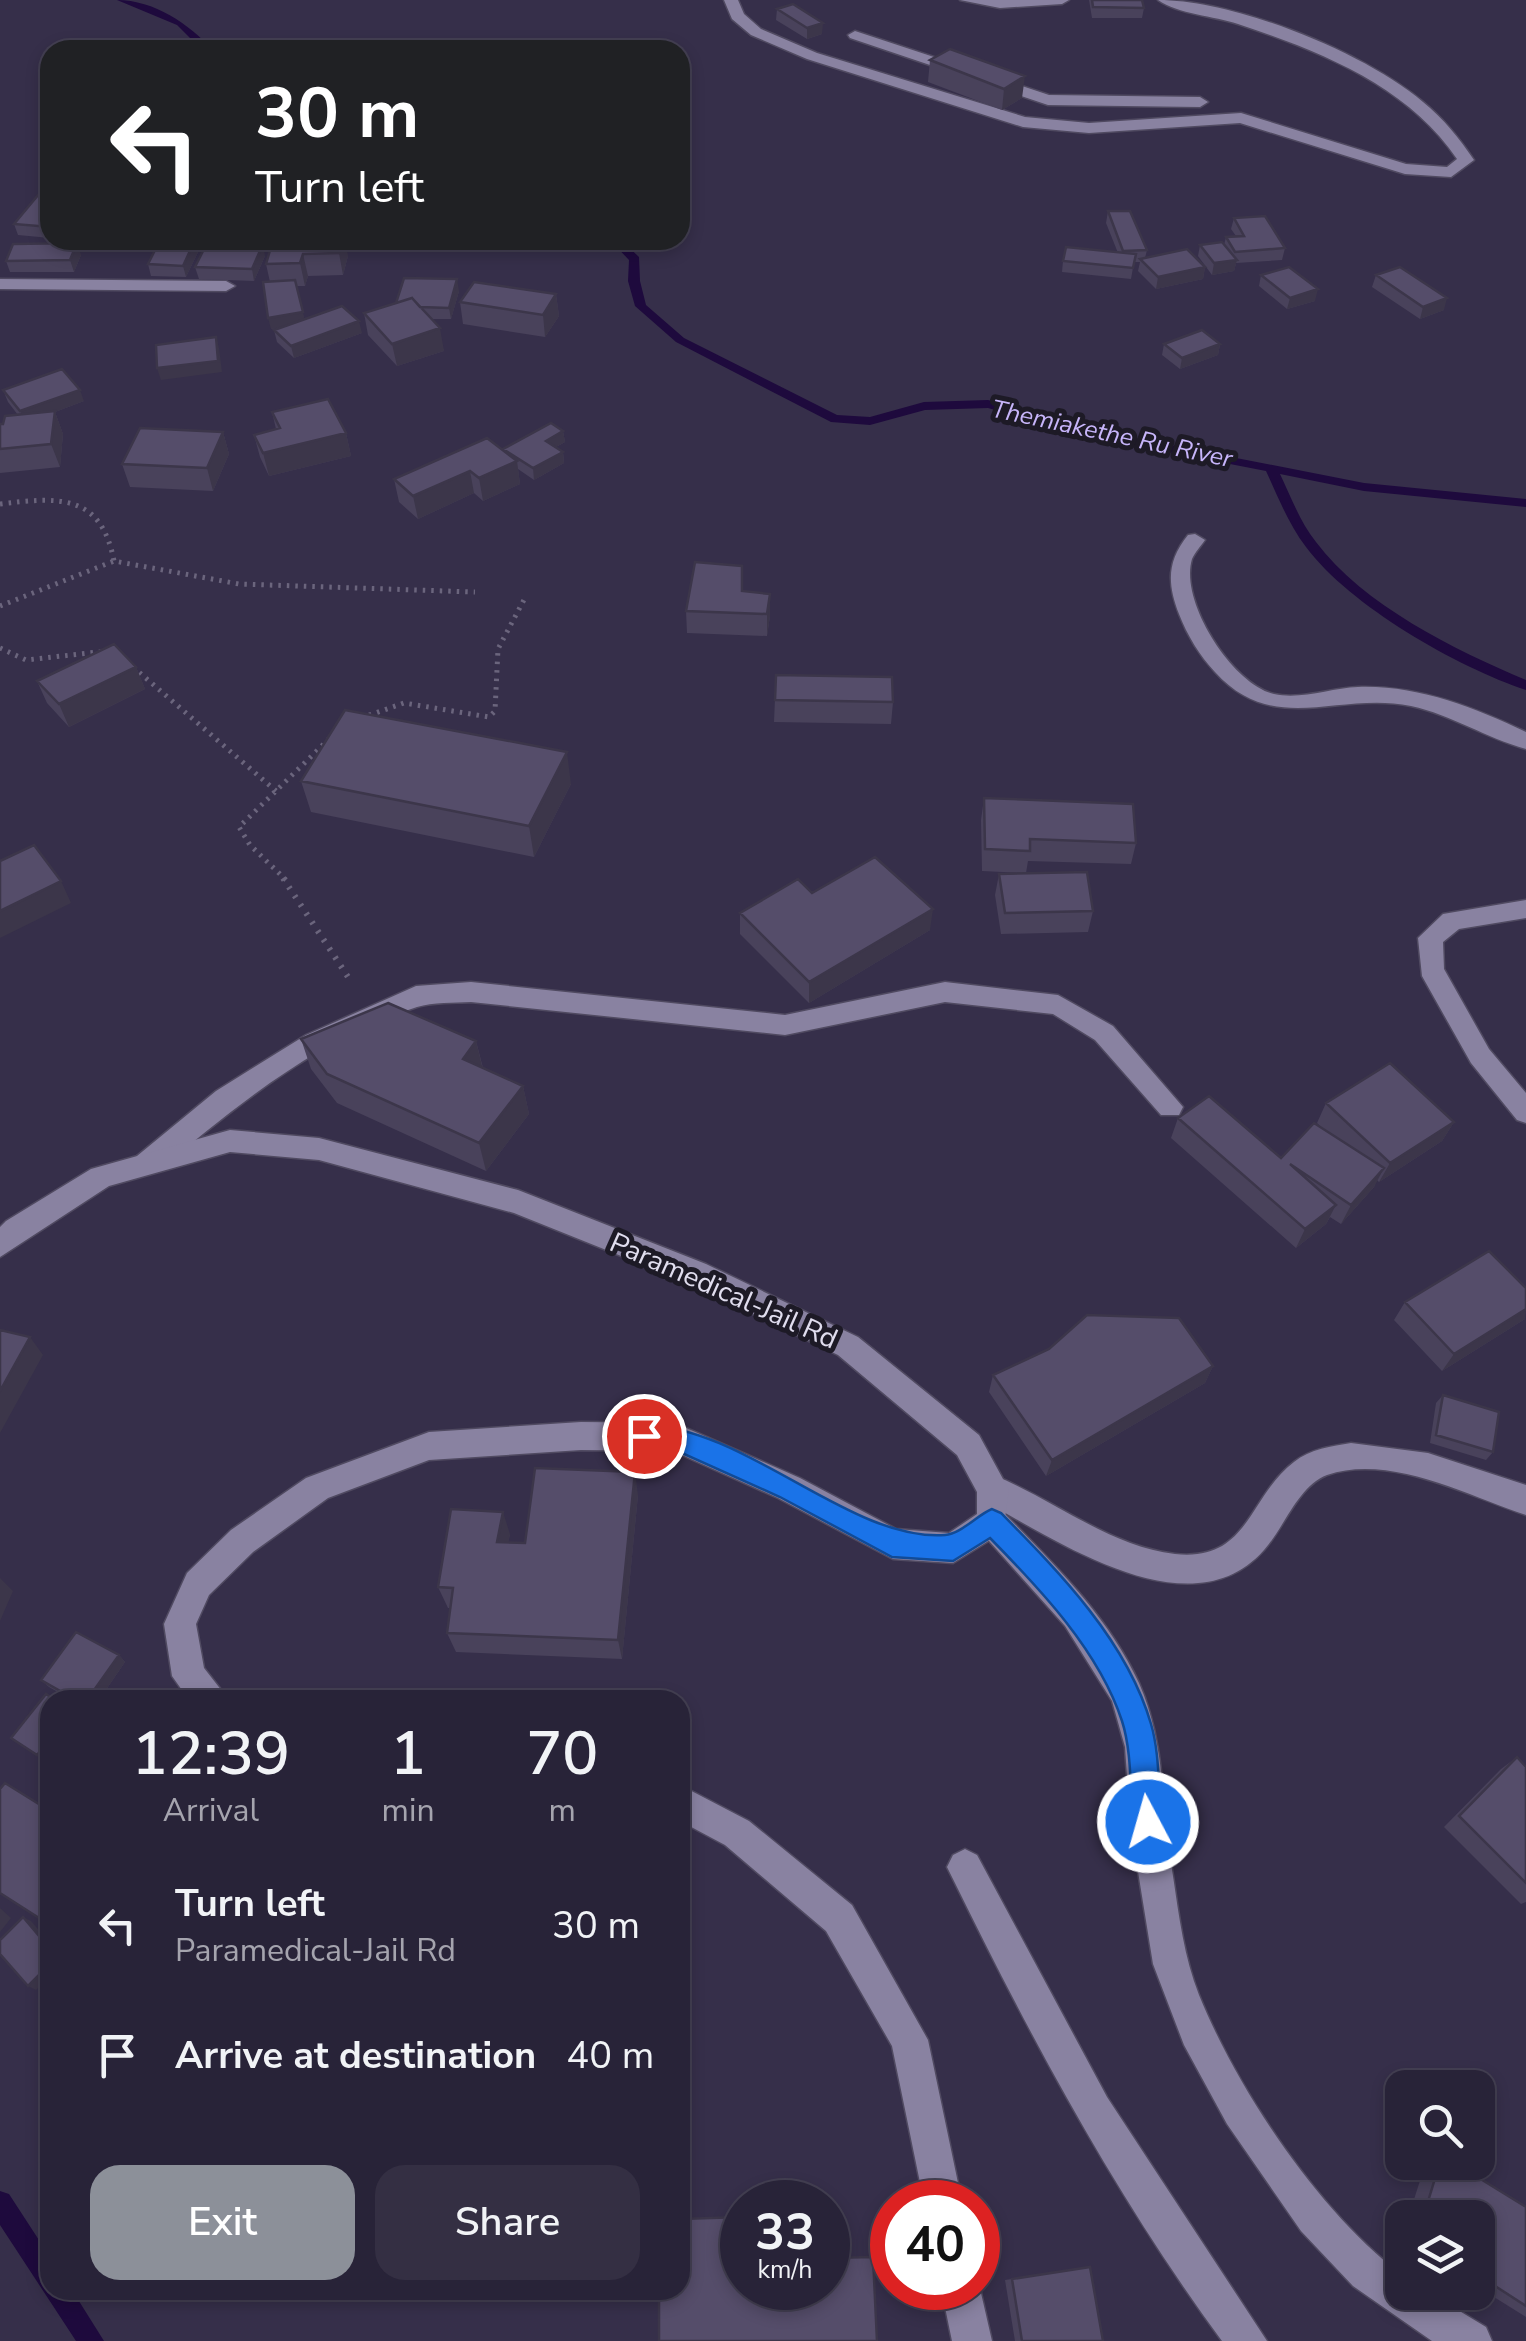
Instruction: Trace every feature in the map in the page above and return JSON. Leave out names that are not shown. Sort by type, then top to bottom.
[{"type":"street","points":[[731,0],[737,16],[756,32],[812,56],[1022,122],[1089,128],[1241,118],[1405,168],[1451,172],[1466,160],[1460,146],[1373,76],[1306,44],[1165,0]]},
{"type":"street","points":[[968,0],[1000,4],[1062,0]]},
{"type":"street","points":[[855,35],[1048,100],[1237,104],[1331,127],[1451,172]]},
{"type":"street","points":[[0,284],[226,286]]},
{"type":"street","points":[[1195,540],[1181,559],[1181,596],[1210,653],[1240,685],[1268,701],[1360,694],[1411,697],[1460,710],[1526,741]]},
{"type":"street","points":[[1526,908],[1452,921],[1430,938],[1431,968],[1472,1042],[1526,1112]]},
{"type":"street","points":[[147,1164],[225,1100],[315,1042],[416,996],[471,992],[785,1025],[821,1020],[909,996],[945,992],[1058,1005],[1104,1033],[1170,1107]]},
{"type":"street","name":"Paramedical-Jail Rd","points":[[0,1245],[16,1229],[101,1177],[230,1141],[319,1149],[518,1202],[696,1274],[848,1346],[968,1445],[993,1506],[1114,1670],[1138,1725],[1148,1822],[1172,1968],[1208,2052],[1260,2141],[1338,2244],[1426,2317],[1472,2341]]},
{"type":"street","points":[[202,1690],[189,1676],[180,1624],[198,1584],[242,1541],[317,1488],[429,1446],[581,1436],[675,1437],[789,1488],[892,1544],[953,1548],[993,1506],[1110,1550],[1182,1570],[1226,1564],[1261,1530],[1290,1484],[1324,1461],[1374,1456],[1526,1500]]},
{"type":"street","points":[[690,1807],[737,1833],[839,1918],[909,2040],[938,2180]]},
{"type":"street","points":[[964,1867],[1040,2017],[1138,2188],[1247,2341]]},
{"type":"street","points":[[966,2310],[972,2341]]},
{"type":"path","points":[[0,504],[50,497],[76,502],[94,514],[112,540],[114,561]]},
{"type":"path","points":[[0,606],[114,561],[238,584],[475,592]]},
{"type":"path","points":[[355,720],[404,704],[489,717],[495,711],[495,668],[506,626],[522,612],[526,596]]},
{"type":"path","points":[[0,648],[26,660],[113,650]]},
{"type":"path","points":[[125,660],[276,791]]},
{"type":"path","points":[[342,726],[239,826],[250,846],[294,888],[370,1014]]},
{"type":"building","points":[[1092,0],[1142,0],[1144,8],[1093,7]]},
{"type":"building","points":[[793,4],[823,23],[807,28],[777,9]]},
{"type":"building","points":[[950,49],[1025,76],[1004,89],[930,60]]},
{"type":"building","points":[[40,193],[40,226],[14,224]]},
{"type":"building","points":[[1108,211],[1130,211],[1147,250],[1123,251]]},
{"type":"building","points":[[1265,216],[1285,248],[1235,252],[1226,237],[1244,236],[1234,218]]},
{"type":"building","points":[[1222,242],[1237,260],[1214,263],[1200,245]]},
{"type":"building","points":[[13,244],[40,244],[40,250],[74,250],[70,260],[6,261]]},
{"type":"building","points":[[1066,247],[1136,254],[1133,268],[1063,261]]},
{"type":"building","points":[[1187,249],[1205,267],[1158,277],[1140,259]]},
{"type":"building","points":[[155,250],[190,250],[183,266],[148,264]]},
{"type":"building","points":[[204,250],[260,250],[252,269],[195,267]]},
{"type":"building","points":[[270,250],[340,250],[303,254],[300,263],[266,264]]},
{"type":"building","points":[[1289,267],[1318,289],[1290,298],[1261,275]]},
{"type":"building","points":[[1400,267],[1447,298],[1423,307],[1376,275]]},
{"type":"building","points":[[404,278],[457,279],[449,308],[420,307],[412,298],[396,303]]},
{"type":"building","points":[[295,280],[303,312],[268,318],[263,282]]},
{"type":"building","points":[[474,282],[556,294],[543,315],[460,302]]},
{"type":"building","points":[[412,298],[440,328],[392,344],[364,313]]},
{"type":"building","points":[[342,306],[359,321],[291,346],[274,330]]},
{"type":"building","points":[[1202,330],[1220,344],[1182,358],[1164,344]]},
{"type":"building","points":[[216,337],[218,361],[157,368],[156,345]]},
{"type":"building","points":[[62,369],[80,390],[20,411],[3,390]]},
{"type":"building","points":[[328,399],[346,433],[263,453],[254,435],[280,428],[272,412]]},
{"type":"building","points":[[55,411],[51,444],[0,449],[0,424],[5,416]]},
{"type":"building","points":[[551,423],[563,431],[546,441],[563,452],[533,468],[503,449]]},
{"type":"building","points":[[140,428],[223,432],[207,468],[122,464]]},
{"type":"building","points":[[487,438],[517,461],[479,478],[470,471],[413,496],[394,479]]},
{"type":"building","points":[[695,562],[742,566],[742,591],[770,594],[767,614],[686,611]]},
{"type":"building","points":[[114,644],[136,667],[59,704],[37,681]]},
{"type":"building","points":[[776,675],[892,677],[893,702],[775,700]]},
{"type":"building","points":[[345,710],[567,752],[529,826],[301,781]]},
{"type":"building","points":[[984,798],[1133,804],[1136,843],[1030,839],[1030,851],[985,849]]},
{"type":"building","points":[[34,845],[61,881],[0,911],[0,861]]},
{"type":"building","points":[[875,857],[933,909],[809,982],[740,913],[798,879],[812,893]]},
{"type":"building","points":[[1087,872],[1093,911],[1005,913],[999,874]]},
{"type":"building","points":[[388,1003],[476,1041],[463,1059],[523,1086],[479,1143],[327,1074],[301,1039]]},
{"type":"building","points":[[1390,1063],[1454,1122],[1390,1163],[1326,1103]]},
{"type":"building","points":[[1209,1096],[1281,1158],[1314,1123],[1384,1168],[1351,1205],[1290,1164],[1336,1205],[1305,1229],[1178,1118]]},
{"type":"building","points":[[1489,1251],[1526,1288],[1526,1309],[1454,1354],[1405,1302]]},
{"type":"building","points":[[1087,1315],[1179,1318],[1213,1366],[1052,1460],[993,1375],[1049,1349]]},
{"type":"building","points":[[0,1330],[30,1337],[0,1391]]},
{"type":"building","points":[[1443,1395],[1499,1412],[1493,1452],[1436,1435]]},
{"type":"building","points":[[535,1468],[635,1472],[618,1640],[447,1633],[453,1588],[438,1587],[451,1509],[503,1512],[497,1542],[525,1543]]},
{"type":"building","points":[[76,1632],[119,1655],[94,1690],[58,1690],[41,1680]]},
{"type":"building","points":[[40,1702],[40,1751],[37,1755],[11,1738]]},
{"type":"building","points":[[1517,1757],[1526,1767],[1526,1883],[1459,1816]]},
{"type":"building","points":[[5,1783],[40,1805],[40,1919],[0,1893],[0,1789]]},
{"type":"building","points":[[23,1917],[40,1937],[40,1974],[28,1986],[0,1954],[0,1940]]},
{"type":"building","points":[[1435,2180],[1482,2180],[1526,2207],[1526,2306],[1495,2286],[1495,2200],[1428,2200]]},
{"type":"building","points":[[720,2218],[720,2310],[850,2310],[850,2258],[870,2257],[870,2310],[876,2310],[877,2341],[659,2341],[659,2300],[690,2300],[690,2219]]},
{"type":"building","points":[[1090,2267],[1103,2341],[1022,2341],[1012,2279]]},
{"type":"waterway","name":"Themiakethe Ru River","points":[[122,0],[180,23],[198,40]]},
{"type":"waterway","name":"Themiakethe Ru River","points":[[626,250],[635,259],[634,281],[641,306],[680,340],[835,419],[870,421],[924,406],[988,404],[1091,433],[1271,469]]},
{"type":"waterway","points":[[1271,469],[1364,487],[1526,503]]},
{"type":"waterway","points":[[1271,469],[1309,543],[1350,585],[1408,626],[1526,685]]},
{"type":"waterway","points":[[0,2203],[40,2264]]},
{"type":"waterway","points":[[64,2300],[91,2341]]},
{"type":"route","points":[[644,1436],[675,1437],[789,1488],[892,1544],[953,1548],[992,1522],[1045,1576],[1114,1670],[1138,1725],[1148,1822]]}]
